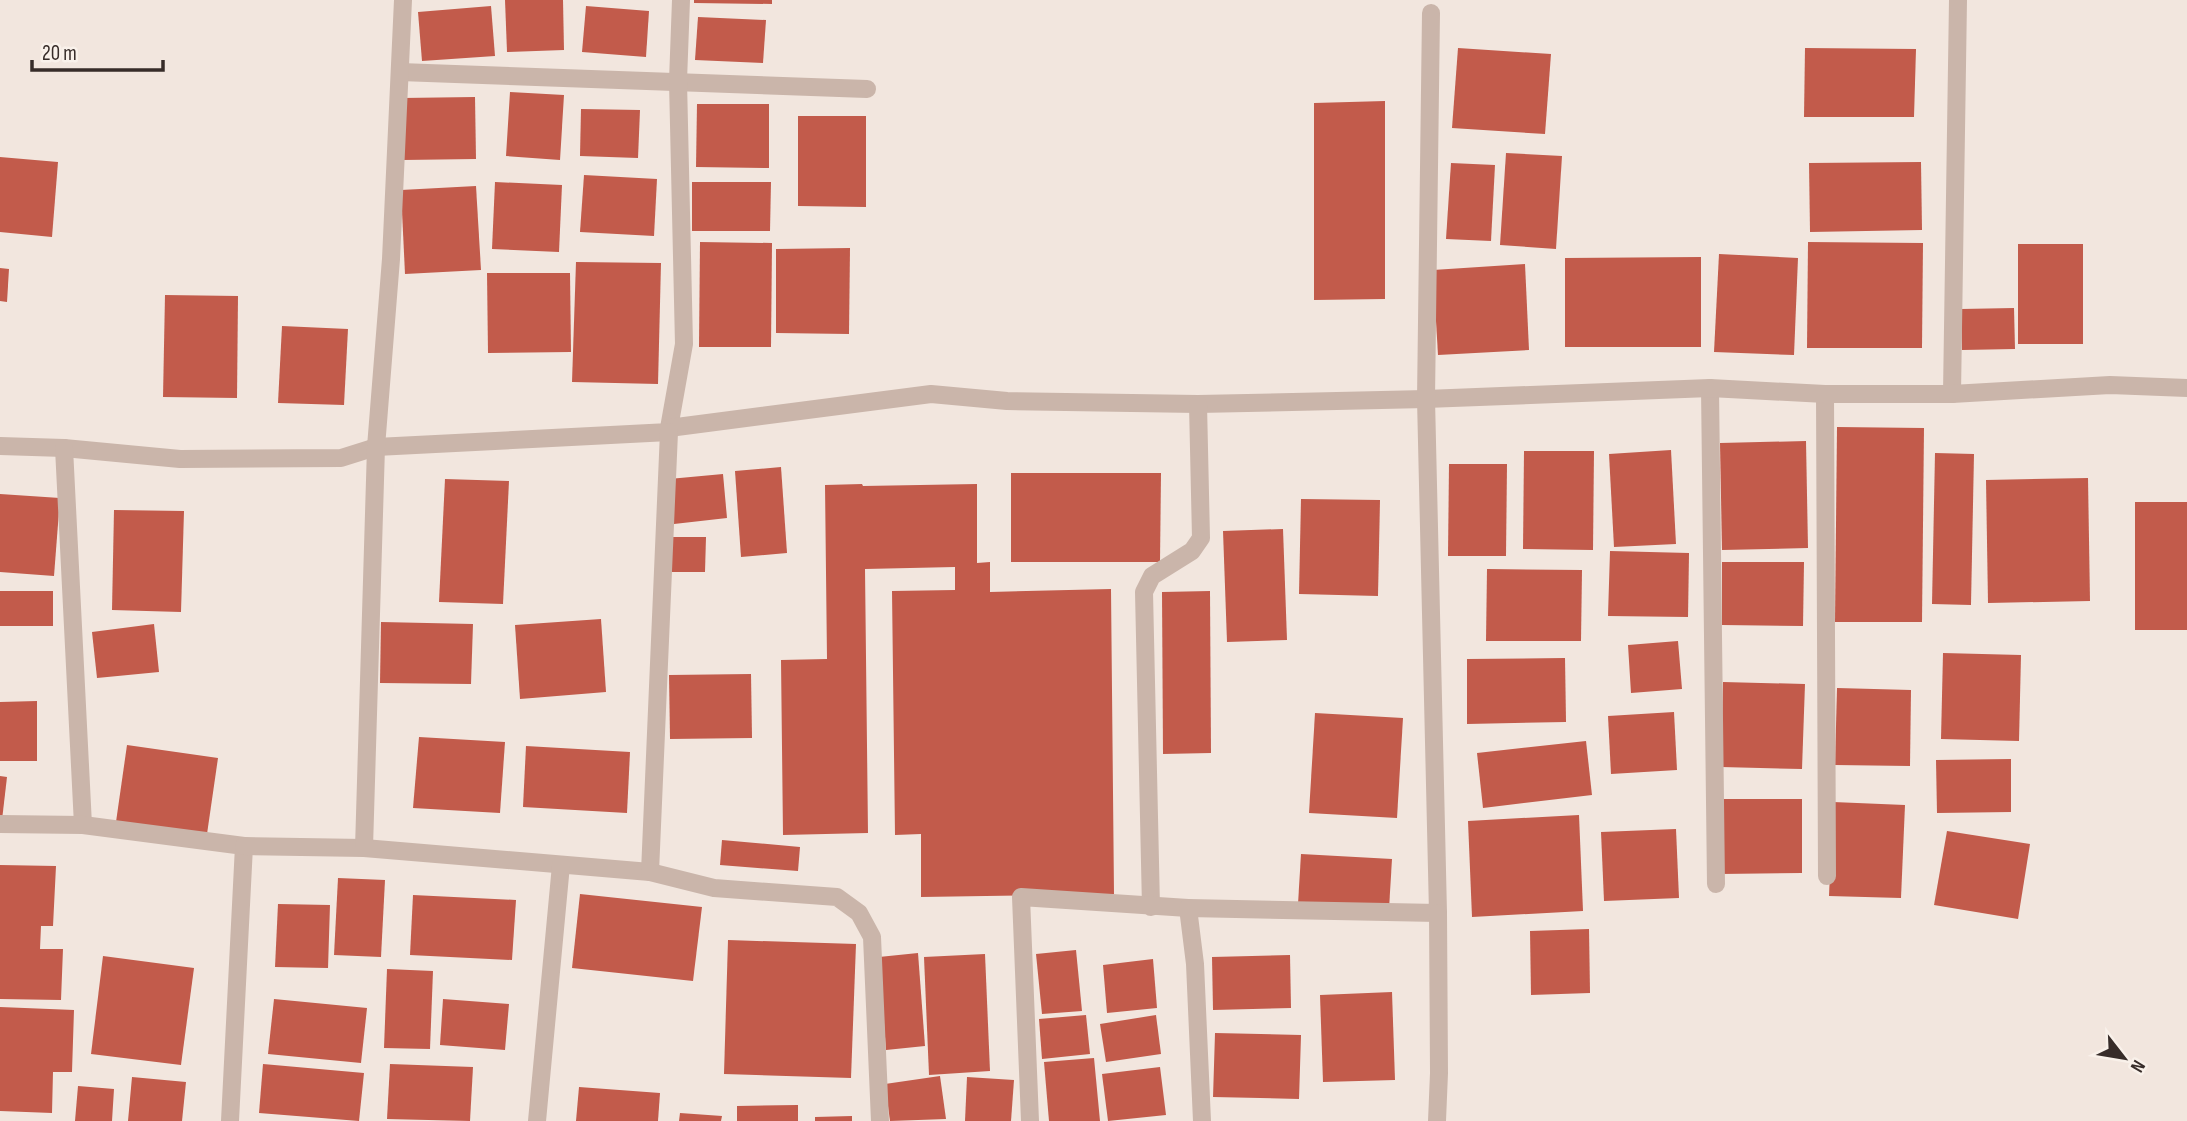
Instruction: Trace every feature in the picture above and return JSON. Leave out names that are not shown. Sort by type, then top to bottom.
[{"type":"street","points":[[364,848],[376,446],[391,259],[403,0]]},
{"type":"street","points":[[650,872],[669,430],[684,344],[678,81],[681,0]]},
{"type":"street","points":[[1952,394],[1958,0]]},
{"type":"street","points":[[1431,13],[1426,399],[1438,913],[1437,1121]]},
{"type":"street","points":[[400,72],[867,89]]},
{"type":"street","points":[[0,446],[64,448],[180,459],[341,458],[376,446],[669,430],[931,394],[1007,401],[1198,404],[1426,399],[1710,388],[1825,394],[1952,394],[2110,385],[2187,388]]},
{"type":"street","points":[[1710,388],[1716,884]]},
{"type":"street","points":[[1825,394],[1827,876]]},
{"type":"street","points":[[1151,907],[1144,592],[1152,576],[1192,551],[1201,538],[1198,404]]},
{"type":"street","points":[[64,448],[83,825]]},
{"type":"street","points":[[0,824],[83,825],[244,846],[364,848],[650,872],[714,888],[837,897],[859,913],[872,937],[880,1121]]},
{"type":"street","points":[[230,1121],[244,846]]},
{"type":"street","points":[[537,1121],[561,865]]},
{"type":"street","points":[[1030,1121],[1021,897],[1151,907],[1438,913]]},
{"type":"street","points":[[1188,908],[1195,964],[1202,1121]]},
{"type":"building","points":[[505,0],[563,0],[564,50],[507,52]]},
{"type":"building","points":[[694,0],[772,0],[772,4],[694,3]]},
{"type":"building","points":[[491,6],[495,56],[422,61],[418,12]]},
{"type":"building","points":[[586,6],[649,11],[646,57],[582,52]]},
{"type":"building","points":[[698,17],[766,20],[763,63],[695,60]]},
{"type":"building","points":[[1458,48],[1551,54],[1545,134],[1452,128]]},
{"type":"building","points":[[1805,48],[1916,49],[1914,117],[1804,117]]},
{"type":"building","points":[[510,92],[564,95],[560,160],[506,156]]},
{"type":"building","points":[[475,97],[476,159],[403,160],[402,98]]},
{"type":"building","points":[[1385,101],[1385,299],[1314,300],[1314,103]]},
{"type":"building","points":[[697,104],[769,104],[769,168],[696,167]]},
{"type":"building","points":[[581,109],[640,110],[638,158],[580,156]]},
{"type":"building","points":[[798,116],[866,116],[866,207],[798,206]]},
{"type":"building","points":[[1506,153],[1562,156],[1556,249],[1500,245]]},
{"type":"building","points":[[0,157],[58,162],[52,237],[0,232]]},
{"type":"building","points":[[1921,162],[1922,230],[1810,232],[1809,163]]},
{"type":"building","points":[[1451,163],[1495,165],[1491,241],[1446,239]]},
{"type":"building","points":[[584,175],[657,179],[654,236],[580,232]]},
{"type":"building","points":[[495,182],[562,185],[559,252],[492,249]]},
{"type":"building","points":[[692,182],[771,182],[770,231],[692,231]]},
{"type":"building","points":[[476,186],[481,270],[405,274],[401,190]]},
{"type":"building","points":[[700,242],[772,243],[771,347],[699,347]]},
{"type":"building","points":[[1808,242],[1923,243],[1922,348],[1807,348]]},
{"type":"building","points":[[2018,244],[2083,244],[2083,344],[2018,344]]},
{"type":"building","points":[[850,248],[849,334],[776,333],[776,249]]},
{"type":"building","points":[[1719,254],[1798,258],[1794,355],[1714,352]]},
{"type":"building","points":[[1701,257],[1701,347],[1565,347],[1565,258]]},
{"type":"building","points":[[576,262],[661,263],[658,384],[572,382]]},
{"type":"building","points":[[1525,264],[1529,350],[1438,355],[1433,270]]},
{"type":"building","points":[[0,268],[9,269],[7,302],[0,301]]},
{"type":"building","points":[[487,273],[570,273],[571,352],[488,353]]},
{"type":"building","points":[[165,295],[238,296],[237,398],[163,397]]},
{"type":"building","points":[[2014,308],[2015,349],[1962,350],[1961,309]]},
{"type":"building","points":[[282,326],[348,329],[344,405],[278,403]]},
{"type":"building","points":[[1837,427],[1924,428],[1922,622],[1835,622]]},
{"type":"building","points":[[1806,441],[1808,548],[1722,550],[1720,443]]},
{"type":"building","points":[[1671,450],[1676,544],[1614,547],[1609,454]]},
{"type":"building","points":[[1524,451],[1594,451],[1593,550],[1523,549]]},
{"type":"building","points":[[1935,453],[1974,454],[1971,605],[1932,604]]},
{"type":"building","points":[[1449,464],[1507,464],[1506,556],[1448,556]]},
{"type":"building","points":[[781,467],[787,553],[741,557],[735,471]]},
{"type":"building","points":[[1011,473],[1161,473],[1160,562],[1011,562]]},
{"type":"building","points":[[723,474],[727,518],[674,524],[669,479]]},
{"type":"building","points":[[2088,478],[2090,601],[1988,603],[1986,480]]},
{"type":"building","points":[[445,479],[509,481],[503,604],[439,602]]},
{"type":"building","points":[[977,484],[977,563],[990,562],[990,592],[1111,589],[1114,894],[921,897],[921,834],[895,835],[892,591],[955,590],[955,567],[865,569],[868,833],[783,835],[781,660],[827,659],[825,485]]},
{"type":"building","points":[[0,494],[60,498],[54,576],[0,572]]},
{"type":"building","points":[[1301,499],[1380,500],[1378,596],[1299,594]]},
{"type":"building","points":[[2135,502],[2187,502],[2187,630],[2135,630]]},
{"type":"building","points":[[114,510],[184,511],[181,612],[112,610]]},
{"type":"building","points":[[1283,529],[1287,640],[1227,642],[1223,531]]},
{"type":"building","points":[[666,537],[706,537],[705,572],[665,572]]},
{"type":"building","points":[[1610,551],[1689,553],[1688,617],[1608,616]]},
{"type":"building","points":[[1722,562],[1804,562],[1803,626],[1722,625]]},
{"type":"building","points":[[1487,569],[1582,570],[1581,641],[1486,641]]},
{"type":"building","points":[[0,591],[53,591],[53,626],[0,626]]},
{"type":"building","points":[[1210,591],[1211,753],[1163,754],[1162,592]]},
{"type":"building","points":[[601,619],[606,692],[520,699],[515,625]]},
{"type":"building","points":[[381,622],[473,624],[471,684],[380,683]]},
{"type":"building","points":[[154,624],[159,672],[97,678],[92,632]]},
{"type":"building","points":[[1678,641],[1682,689],[1631,693],[1628,645]]},
{"type":"building","points":[[1943,653],[2021,655],[2019,741],[1941,739]]},
{"type":"building","points":[[1565,658],[1566,722],[1467,724],[1467,659]]},
{"type":"building","points":[[751,674],[752,738],[670,739],[669,675]]},
{"type":"building","points":[[1723,682],[1805,684],[1802,769],[1721,767]]},
{"type":"building","points":[[1837,688],[1911,690],[1910,766],[1835,765]]},
{"type":"building","points":[[37,701],[37,761],[0,761],[0,702]]},
{"type":"building","points":[[1674,712],[1677,770],[1611,774],[1608,716]]},
{"type":"building","points":[[1315,713],[1403,718],[1397,818],[1309,813]]},
{"type":"building","points":[[419,737],[505,742],[500,813],[413,808]]},
{"type":"building","points":[[1586,741],[1592,795],[1483,808],[1477,753]]},
{"type":"building","points":[[127,745],[218,758],[207,834],[116,822]]},
{"type":"building","points":[[526,746],[630,752],[627,813],[523,807]]},
{"type":"building","points":[[2011,759],[2011,812],[1937,813],[1936,760]]},
{"type":"building","points":[[0,776],[7,777],[2,820],[0,820]]},
{"type":"building","points":[[1720,799],[1802,799],[1802,873],[1720,874]]},
{"type":"building","points":[[1833,802],[1905,805],[1901,898],[1829,896]]},
{"type":"building","points":[[1579,815],[1583,911],[1472,917],[1468,821]]},
{"type":"building","points":[[1676,829],[1679,898],[1604,901],[1601,832]]},
{"type":"building","points":[[1947,831],[2030,844],[2018,919],[1934,905]]},
{"type":"building","points":[[722,840],[800,847],[798,871],[720,865]]},
{"type":"building","points":[[1301,854],[1392,859],[1389,909],[1298,904]]},
{"type":"building","points":[[0,865],[56,866],[53,926],[41,926],[40,949],[63,949],[61,1000],[0,999]]},
{"type":"building","points":[[338,878],[385,880],[381,957],[334,955]]},
{"type":"building","points":[[580,894],[702,907],[693,981],[572,968]]},
{"type":"building","points":[[413,895],[516,900],[512,960],[410,955]]},
{"type":"building","points":[[278,904],[330,905],[328,968],[275,967]]},
{"type":"building","points":[[1589,929],[1590,993],[1531,995],[1530,931]]},
{"type":"building","points":[[728,940],[856,944],[851,1078],[724,1074]]},
{"type":"building","points":[[1076,950],[1082,1011],[1042,1014],[1036,954]]},
{"type":"building","points":[[918,953],[925,1046],[886,1050],[879,957]]},
{"type":"building","points":[[985,954],[990,1071],[929,1075],[924,957]]},
{"type":"building","points":[[1290,955],[1291,1008],[1213,1010],[1212,957]]},
{"type":"building","points":[[103,956],[194,968],[181,1065],[91,1054]]},
{"type":"building","points":[[1153,959],[1157,1008],[1107,1013],[1103,965]]},
{"type":"building","points":[[387,969],[433,971],[430,1049],[384,1048]]},
{"type":"building","points":[[1392,992],[1395,1080],[1323,1082],[1320,995]]},
{"type":"building","points":[[274,999],[367,1008],[361,1063],[268,1054]]},
{"type":"building","points":[[443,999],[509,1004],[505,1050],[440,1045]]},
{"type":"building","points":[[0,1007],[74,1010],[72,1072],[53,1072],[52,1113],[0,1111]]},
{"type":"building","points":[[1086,1015],[1090,1054],[1042,1059],[1039,1019]]},
{"type":"building","points":[[1156,1015],[1161,1054],[1106,1062],[1100,1024]]},
{"type":"building","points":[[1215,1033],[1301,1035],[1299,1099],[1213,1097]]},
{"type":"building","points":[[1094,1058],[1100,1121],[1049,1121],[1044,1062]]},
{"type":"building","points":[[263,1064],[364,1073],[359,1121],[259,1113]]},
{"type":"building","points":[[390,1064],[473,1067],[470,1121],[387,1119]]},
{"type":"building","points":[[1160,1067],[1166,1115],[1108,1121],[1102,1074]]},
{"type":"building","points":[[940,1076],[946,1119],[890,1121],[885,1084]]},
{"type":"building","points":[[132,1077],[186,1082],[182,1121],[128,1121]]},
{"type":"building","points":[[967,1077],[1014,1080],[1011,1121],[965,1121]]},
{"type":"building","points":[[78,1086],[114,1089],[112,1121],[75,1121]]},
{"type":"building","points":[[579,1087],[660,1093],[658,1121],[576,1121]]},
{"type":"building","points":[[798,1105],[798,1121],[737,1121],[737,1106]]},
{"type":"building","points":[[680,1113],[722,1116],[721,1121],[679,1121]]},
{"type":"building","points":[[852,1116],[852,1121],[815,1121],[815,1117]]}]
